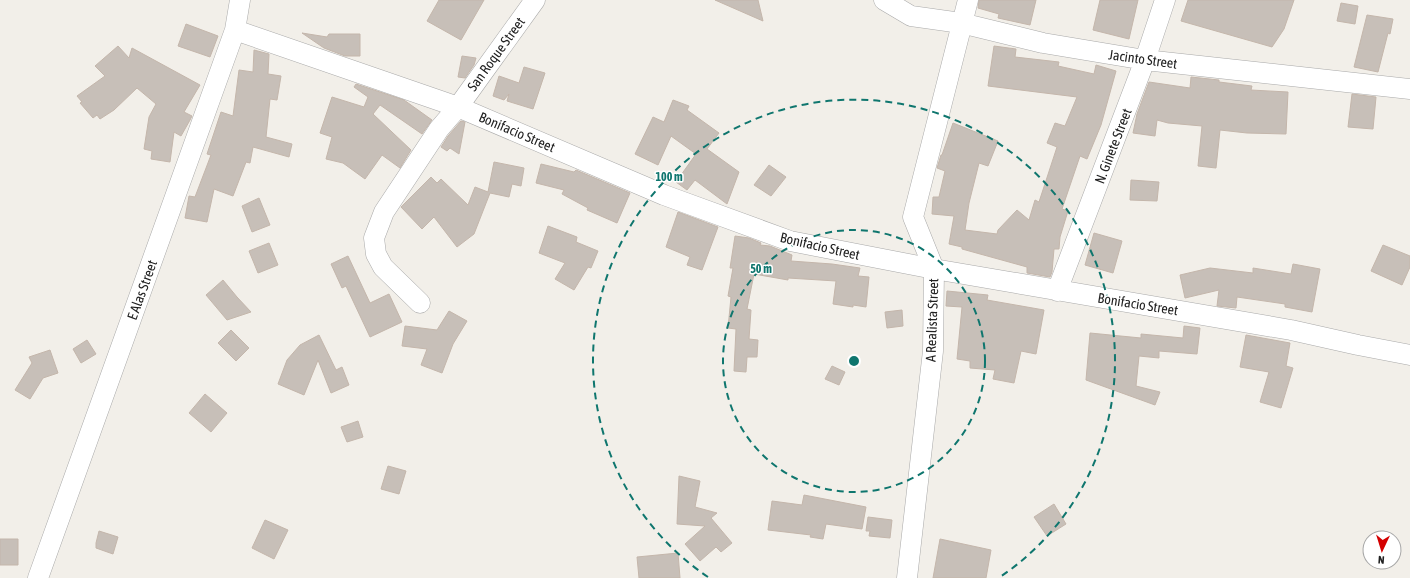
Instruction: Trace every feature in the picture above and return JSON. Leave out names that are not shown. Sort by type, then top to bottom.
[{"type":"street","name":"E Alas Street","points":[[38,578],[235,30],[240,0]]},
{"type":"street","name":"San Roque Street","points":[[420,302],[383,267],[376,254],[374,238],[384,212],[439,129],[458,107],[535,0]]},
{"type":"street","name":"Jacinto Street","points":[[884,0],[911,16],[961,23],[1043,43],[1145,60],[1410,89]]},
{"type":"street","name":"A Realista Street","points":[[907,578],[933,352],[934,269],[913,217],[968,0]]},
{"type":"street","name":"N. Ginete Street","points":[[1058,291],[1145,60],[1165,0]]},
{"type":"street","name":"Bonifacio Street","points":[[235,30],[458,107],[664,194],[790,241],[934,269],[1291,330],[1410,355]]},
{"type":"building","points":[[439,0],[484,0],[461,40],[427,21]]},
{"type":"building","points":[[715,0],[758,0],[763,21]]},
{"type":"building","points":[[979,0],[1036,0],[1030,25],[998,18],[999,14],[978,8]]},
{"type":"building","points":[[1100,0],[1138,0],[1129,39],[1093,30]]},
{"type":"building","points":[[1188,0],[1294,0],[1284,29],[1272,47],[1181,21]]},
{"type":"building","points":[[1341,3],[1358,6],[1355,24],[1337,21]]},
{"type":"building","points":[[1367,15],[1393,19],[1378,72],[1354,67]]},
{"type":"building","points":[[186,24],[218,36],[210,57],[178,46]]},
{"type":"building","points":[[302,33],[327,37],[329,34],[360,34],[360,56],[345,56],[324,48]]},
{"type":"building","points":[[118,46],[129,58],[132,48],[200,85],[184,112],[192,116],[190,120],[181,136],[174,132],[170,162],[151,159],[152,151],[144,149],[149,117],[156,104],[137,88],[114,110],[100,119],[97,115],[93,118],[80,103],[82,102],[77,96],[105,76],[95,66]]},
{"type":"building","points":[[994,46],[1016,49],[1015,57],[1059,62],[1058,66],[1094,74],[1096,65],[1116,71],[1101,125],[1087,159],[1080,156],[1062,209],[1068,211],[1060,237],[1059,249],[1054,249],[1052,272],[1050,277],[1027,273],[1027,267],[949,244],[954,216],[932,214],[933,197],[939,197],[945,171],[937,168],[953,123],[998,141],[988,166],[979,163],[969,203],[965,230],[997,234],[998,230],[1017,210],[1029,220],[1035,200],[1039,202],[1057,147],[1047,143],[1055,123],[1065,126],[1077,97],[988,86]]},
{"type":"building","points":[[254,50],[269,54],[268,74],[281,76],[277,100],[270,99],[266,137],[292,144],[289,157],[253,147],[250,163],[246,162],[233,196],[214,189],[207,222],[185,218],[189,196],[195,197],[211,155],[207,154],[221,112],[233,116],[239,70],[253,72]]},
{"type":"building","points":[[462,56],[476,58],[474,65],[465,78],[458,77]]},
{"type":"building","points":[[524,67],[545,73],[533,109],[507,101],[509,94],[504,100],[493,96],[499,76],[519,83]]},
{"type":"building","points":[[1191,77],[1252,86],[1251,90],[1288,92],[1286,134],[1247,133],[1220,130],[1216,168],[1198,166],[1202,126],[1168,123],[1157,120],[1155,136],[1133,133],[1137,114],[1149,82],[1190,88]]},
{"type":"building","points":[[356,84],[404,100],[432,120],[422,134],[380,105],[373,114],[411,150],[400,168],[382,155],[365,179],[343,163],[326,159],[332,137],[320,133],[332,97],[364,107],[368,97],[354,87]]},
{"type":"building","points":[[1352,94],[1376,97],[1373,129],[1348,127]]},
{"type":"building","points":[[673,100],[689,106],[687,110],[719,133],[707,149],[739,172],[727,204],[695,180],[687,190],[676,182],[696,154],[671,136],[658,165],[635,154],[653,117],[664,122]]},
{"type":"building","points":[[461,121],[465,122],[459,154],[450,148],[447,151],[441,147]]},
{"type":"building","points":[[494,162],[524,168],[521,186],[512,184],[509,197],[490,193],[474,234],[457,247],[434,217],[422,229],[401,207],[431,177],[437,183],[441,179],[468,205],[475,187],[488,192]]},
{"type":"building","points":[[541,164],[574,172],[576,170],[630,193],[617,223],[587,210],[588,208],[562,194],[564,190],[536,183]]},
{"type":"building","points":[[769,165],[786,177],[771,196],[754,185]]},
{"type":"building","points":[[1131,180],[1159,182],[1157,201],[1130,200]]},
{"type":"building","points":[[259,198],[270,225],[252,232],[242,206]]},
{"type":"building","points":[[678,212],[718,227],[702,270],[687,265],[690,257],[666,247]]},
{"type":"building","points":[[548,226],[577,237],[576,242],[598,251],[591,268],[588,267],[574,290],[555,279],[565,263],[539,253]]},
{"type":"building","points":[[1094,233],[1122,241],[1113,273],[1085,265]]},
{"type":"building","points":[[735,236],[749,238],[761,243],[760,245],[770,246],[792,255],[791,261],[860,268],[858,276],[869,277],[866,307],[833,304],[836,281],[788,278],[788,280],[754,274],[747,309],[751,310],[749,339],[758,340],[757,357],[747,357],[746,372],[734,371],[736,329],[728,328],[731,297],[728,296],[733,268],[730,268]]},
{"type":"building","points":[[269,243],[278,265],[258,273],[249,251]]},
{"type":"building","points":[[1383,245],[1410,256],[1410,267],[1402,285],[1371,271]]},
{"type":"building","points":[[348,256],[370,303],[389,294],[402,322],[370,337],[346,286],[342,288],[331,264]]},
{"type":"building","points":[[1293,264],[1320,269],[1312,312],[1285,307],[1285,304],[1237,297],[1236,308],[1217,306],[1219,290],[1185,298],[1180,275],[1210,268],[1253,273],[1253,268],[1291,274]]},
{"type":"building","points":[[223,280],[251,312],[227,320],[206,295]]},
{"type":"building","points":[[947,291],[988,295],[987,300],[1044,310],[1036,354],[1021,351],[1014,383],[993,379],[995,370],[970,368],[970,361],[957,359],[962,307],[946,306]]},
{"type":"building","points":[[902,310],[903,326],[887,328],[885,312]]},
{"type":"building","points":[[449,311],[467,321],[453,344],[442,373],[421,365],[427,349],[402,346],[405,326],[437,330]]},
{"type":"building","points":[[1184,326],[1200,328],[1197,354],[1159,351],[1159,358],[1139,356],[1136,386],[1160,392],[1155,405],[1086,380],[1090,333],[1141,338],[1141,334],[1183,338]]},
{"type":"building","points":[[231,330],[249,348],[236,361],[218,343]]},
{"type":"building","points":[[319,335],[336,370],[342,367],[349,385],[331,393],[318,360],[304,395],[278,384],[287,360],[300,345]]},
{"type":"building","points":[[1246,335],[1290,343],[1286,366],[1293,368],[1281,408],[1260,402],[1269,372],[1240,367]]},
{"type":"building","points":[[87,340],[96,354],[81,363],[73,349]]},
{"type":"building","points":[[50,350],[58,373],[43,378],[30,399],[15,390],[32,363],[29,357]]},
{"type":"building","points":[[832,366],[845,372],[839,385],[825,379]]},
{"type":"building","points":[[205,394],[227,413],[211,432],[189,413]]},
{"type":"building","points":[[358,421],[363,437],[347,442],[341,427]]},
{"type":"building","points":[[388,466],[406,471],[399,494],[381,489]]},
{"type":"building","points":[[679,476],[700,481],[695,507],[717,513],[711,518],[732,543],[721,552],[716,547],[700,561],[685,544],[705,526],[677,524]]},
{"type":"building","points":[[804,495],[866,507],[862,529],[826,524],[823,539],[810,537],[811,535],[768,530],[772,501],[802,505]]},
{"type":"building","points":[[1054,504],[1066,524],[1047,536],[1034,517]]},
{"type":"building","points":[[868,517],[892,520],[890,538],[869,536],[870,531],[866,531]]},
{"type":"building","points":[[265,520],[288,530],[274,559],[252,548]]},
{"type":"building","points":[[99,531],[118,537],[113,554],[96,548]]},
{"type":"building","points":[[0,539],[18,539],[18,565],[0,565]]},
{"type":"building","points":[[940,539],[991,550],[986,578],[933,578]]},
{"type":"building","points":[[678,553],[680,578],[639,578],[637,557]]}]
